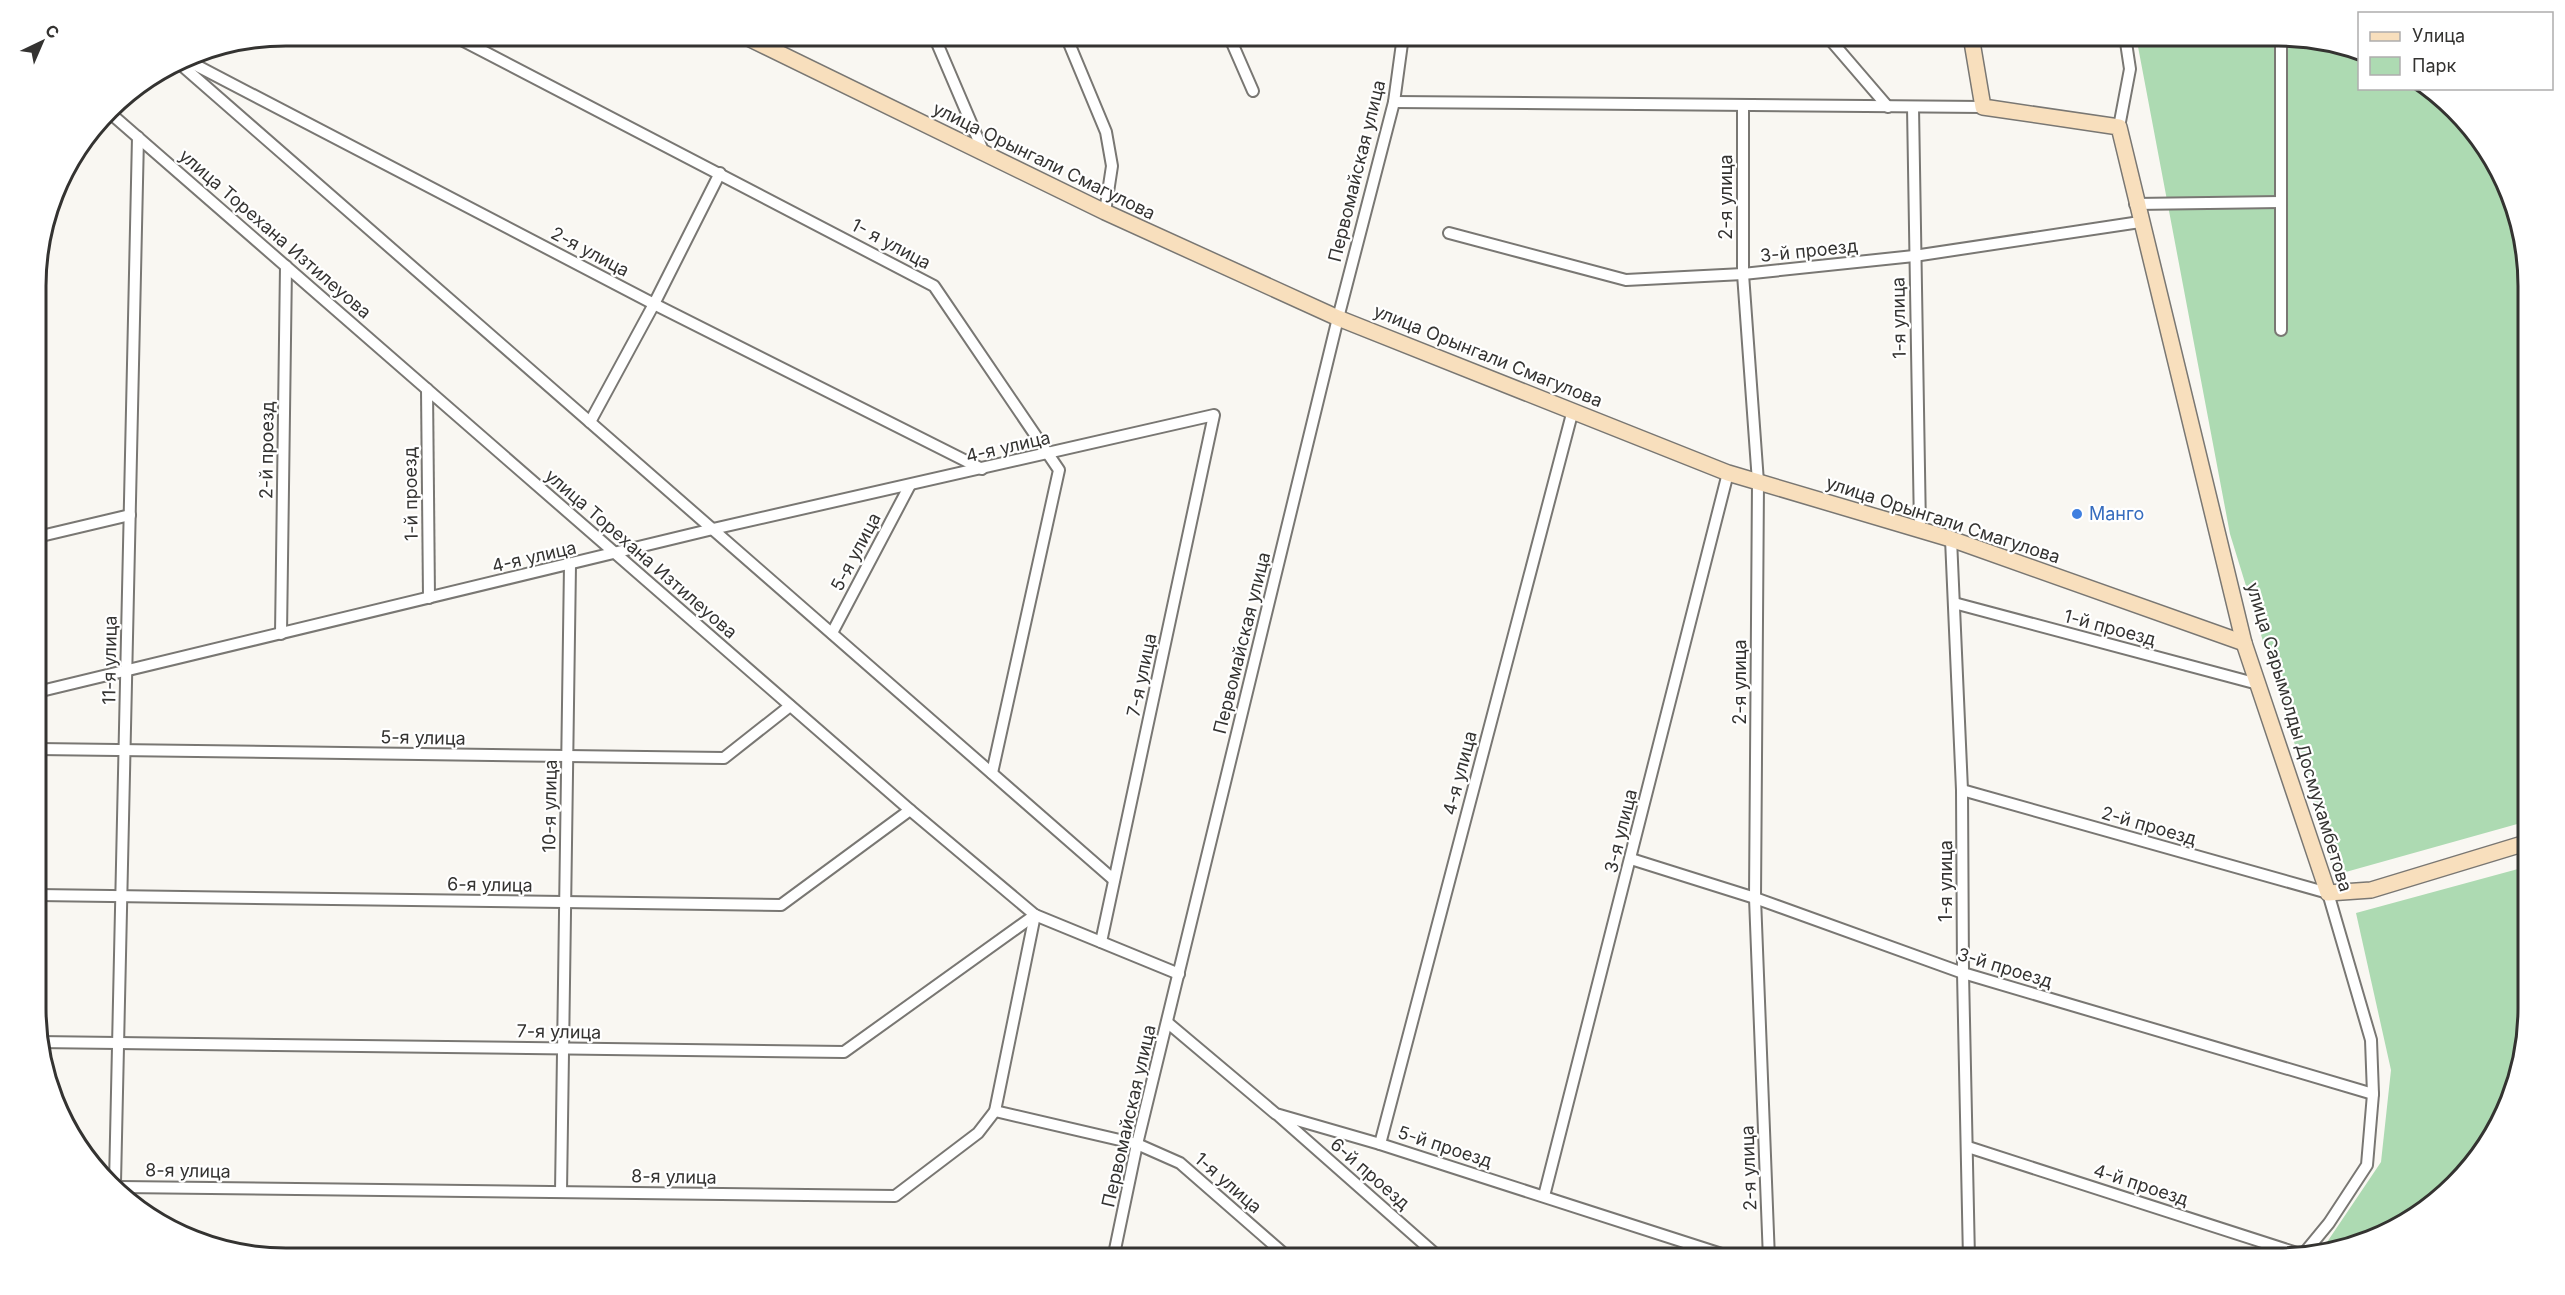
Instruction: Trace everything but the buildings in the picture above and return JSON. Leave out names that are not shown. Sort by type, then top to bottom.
[{"type":"main road","name":"улица Орынгали Смагулова","points":[[765,46],[1105,212],[1338,318],[1728,473],[1951,539],[2244,643]]},
{"type":"main road","points":[[1973,46],[1983,107],[2119,127]]},
{"type":"main road","name":"улица Сарымолды Досмухамбетова","points":[[2119,127],[2135,204],[2244,643],[2328,893]]},
{"type":"main road","points":[[2328,893],[2371,890],[2518,845]]},
{"type":"street","name":"1- я улица","points":[[473,46],[934,286],[1059,470],[992,773]]},
{"type":"street","points":[[938,46],[984,153]]},
{"type":"street","points":[[1070,46],[1106,132],[1112,166],[1105,212]]},
{"type":"street","points":[[1233,46],[1253,91]]},
{"type":"street","name":"Первомайская улица","points":[[1115,1248],[1137,1144],[1338,318],[1394,102],[1402,46]]},
{"type":"street","points":[[1836,46],[1888,106]]},
{"type":"street","name":"улица Сарымолды Досмухамбетова","points":[[2119,127],[2130,69],[2127,46]]},
{"type":"street","points":[[2281,46],[2282,330]]},
{"type":"street","name":"2-я улица","points":[[195,65],[654,304],[982,470]]},
{"type":"street","points":[[186,69],[1114,880]]},
{"type":"street","points":[[1394,102],[1983,107]]},
{"type":"street","name":"2-я улица","points":[[1743,106],[1743,274],[1758,482],[1755,898],[1768,1248]]},
{"type":"street","name":"1-я улица","points":[[1913,107],[1920,529]]},
{"type":"street","name":"улица Торехана Изтилеуова","points":[[116,118],[790,706],[1035,915],[1179,974]]},
{"type":"street","name":"11-я улица","points":[[115,1176],[138,137]]},
{"type":"street","points":[[590,422],[654,304],[720,173]]},
{"type":"street","points":[[2135,204],[2281,202]]},
{"type":"street","name":"3-й проезд","points":[[1449,232],[1626,280],[1743,274],[1914,256],[2140,222]]},
{"type":"street","name":"2-й проезд","points":[[281,634],[286,266]]},
{"type":"street","name":"1-й проезд","points":[[427,389],[429,598]]},
{"type":"street","name":"4-я улица","points":[[1380,1144],[1573,410]]},
{"type":"street","name":"4-я улица","points":[[46,690],[713,529],[982,470],[1214,415]]},
{"type":"street","name":"7-я улица","points":[[1101,942],[1214,415]]},
{"type":"street","name":"3-я улица","points":[[1544,1196],[1728,473]]},
{"type":"street","name":"5-я улица","points":[[832,633],[910,485]]},
{"type":"street","points":[[46,535],[130,515]]},
{"type":"street","name":"1-я улица","points":[[1951,539],[1962,790],[1962,973],[1969,1248]]},
{"type":"street","name":"10-я улица","points":[[561,1192],[570,565]]},
{"type":"street","name":"1-й проезд","points":[[1954,603],[2258,684]]},
{"type":"street","name":"5-я улица","points":[[46,749],[724,758],[790,706]]},
{"type":"street","name":"2-й проезд","points":[[1962,790],[2328,893]]},
{"type":"street","name":"6-я улица","points":[[46,895],[781,905],[910,810]]},
{"type":"street","name":"3-й проезд","points":[[1631,859],[1755,898],[1962,973],[2373,1094]]},
{"type":"street","name":"улица Сарымолды Досмухамбетова","points":[[2310,1246],[2329,1223],[2367,1165],[2373,1094],[2371,1040],[2328,893]]},
{"type":"street","name":"7-я улица","points":[[49,1042],[844,1052],[1035,915]]},
{"type":"street","name":"8-я улица","points":[[126,1187],[895,1196],[978,1133],[995,1112],[1035,915]]},
{"type":"street","name":"5-й проезд","points":[[1168,1023],[1276,1114],[1380,1144],[1703,1248]]},
{"type":"street","name":"1-я улица","points":[[995,1112],[1137,1144],[1180,1163],[1277,1248]]},
{"type":"street","name":"6-й проезд","points":[[1276,1114],[1429,1248]]},
{"type":"street","name":"4-й проезд","points":[[1968,1147],[2277,1248]]},
{"type":"green space","points":[[2138,46],[2278,46],[2325,51],[2355,59],[2358,60],[2358,90],[2416,90],[2437,106],[2459,128],[2478,153],[2494,181],[2506,210],[2514,240],[2518,271],[2518,824],[2335,875],[2230,534]]},
{"type":"green space","points":[[2518,869],[2518,1024],[2514,1055],[2500,1100],[2478,1142],[2459,1167],[2437,1189],[2412,1208],[2370,1230],[2326,1244],[2381,1162],[2391,1070],[2356,913]]},
{"type":"place","name":"Манго","points":[[2077,514]]}]
